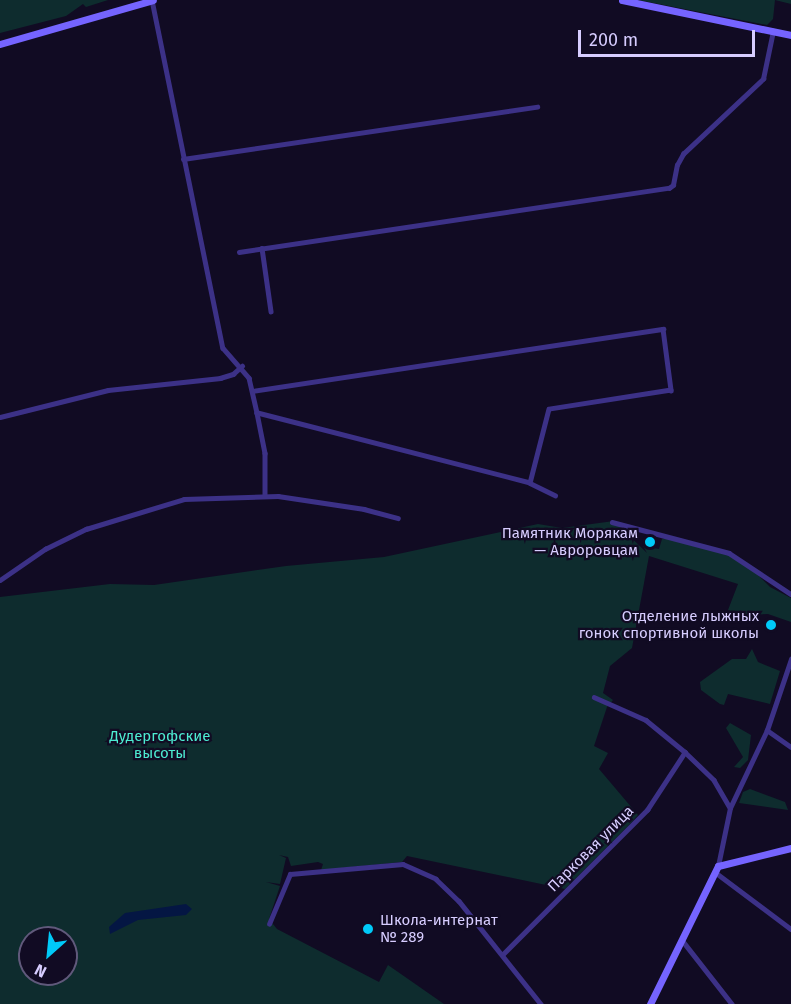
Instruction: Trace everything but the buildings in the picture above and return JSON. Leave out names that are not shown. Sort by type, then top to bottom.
[{"type":"street","points":[[0,44],[152,0],[223,348],[242,366],[252,391],[265,453],[265,494]]},
{"type":"street","points":[[622,0],[791,35]]},
{"type":"street","points":[[239,252],[669,188],[673,185],[677,165],[683,154],[763,79],[773,31]]},
{"type":"street","points":[[183,159],[537,106]]},
{"type":"street","points":[[262,248],[271,311]]},
{"type":"street","points":[[252,391],[663,328],[671,390],[549,409],[530,483]]},
{"type":"street","points":[[0,417],[91,393],[220,378],[233,374],[242,366]]},
{"type":"street","points":[[257,413],[530,483],[555,495]]},
{"type":"street","points":[[0,580],[45,549],[86,529],[184,499],[265,494],[364,508],[398,518]]},
{"type":"street","points":[[612,522],[729,553],[791,594]]},
{"type":"street","points":[[650,1003],[716,869],[730,808],[767,730],[791,658]]},
{"type":"street","points":[[594,697],[646,720],[685,752],[714,780],[730,808]]},
{"type":"street","points":[[767,730],[791,747]]},
{"type":"street","name":"Парковая улица","points":[[503,954],[647,810],[685,752]]},
{"type":"street","points":[[716,869],[791,848]]},
{"type":"street","points":[[269,924],[290,874],[403,864],[436,879],[503,954],[541,1004]]},
{"type":"street","points":[[716,869],[791,929]]},
{"type":"street","points":[[682,940],[732,1004]]},
{"type":"green space","points":[[0,0],[108,0],[86,7],[83,4],[66,16],[0,33]]},
{"type":"green space","points":[[638,0],[775,0],[773,19],[767,25]]},
{"type":"green space","points":[[775,0],[791,0],[791,4]]},
{"type":"green space","name":"Дудергофские высоты","points":[[614,521],[647,553],[643,546],[659,549],[662,539],[680,538],[744,561],[770,587],[791,598],[791,622],[768,614],[742,615],[728,610],[738,584],[649,556],[632,648],[610,666],[603,693],[613,700],[607,707],[594,746],[608,753],[599,769],[638,815],[565,889],[407,856],[402,862],[321,870],[323,864],[318,862],[291,866],[288,857],[279,855],[286,858],[280,884],[266,882],[280,886],[269,919],[277,929],[379,982],[388,965],[444,1004],[0,1004],[0,597],[110,584],[154,585],[286,566],[384,557],[538,524],[562,528]]},
{"type":"green space","points":[[752,649],[758,662],[780,671],[770,704],[728,694],[724,705],[701,690],[700,682],[732,659],[746,659]]},
{"type":"green space","points":[[730,723],[751,735],[748,760],[740,768],[734,767],[743,757],[726,728]]},
{"type":"green space","points":[[750,789],[785,802],[788,810],[739,803],[743,792]]},
{"type":"water","points":[[186,904],[192,909],[186,915],[138,920],[110,934],[109,927],[125,913]]},
{"type":"place","name":"Памятник Морякам — Авроровцам","points":[[650,542]]},
{"type":"place","name":"Отделение лыжных гонок спортивной школы","points":[[771,625]]},
{"type":"place","name":"Школа-интернат № 289","points":[[368,929]]}]
